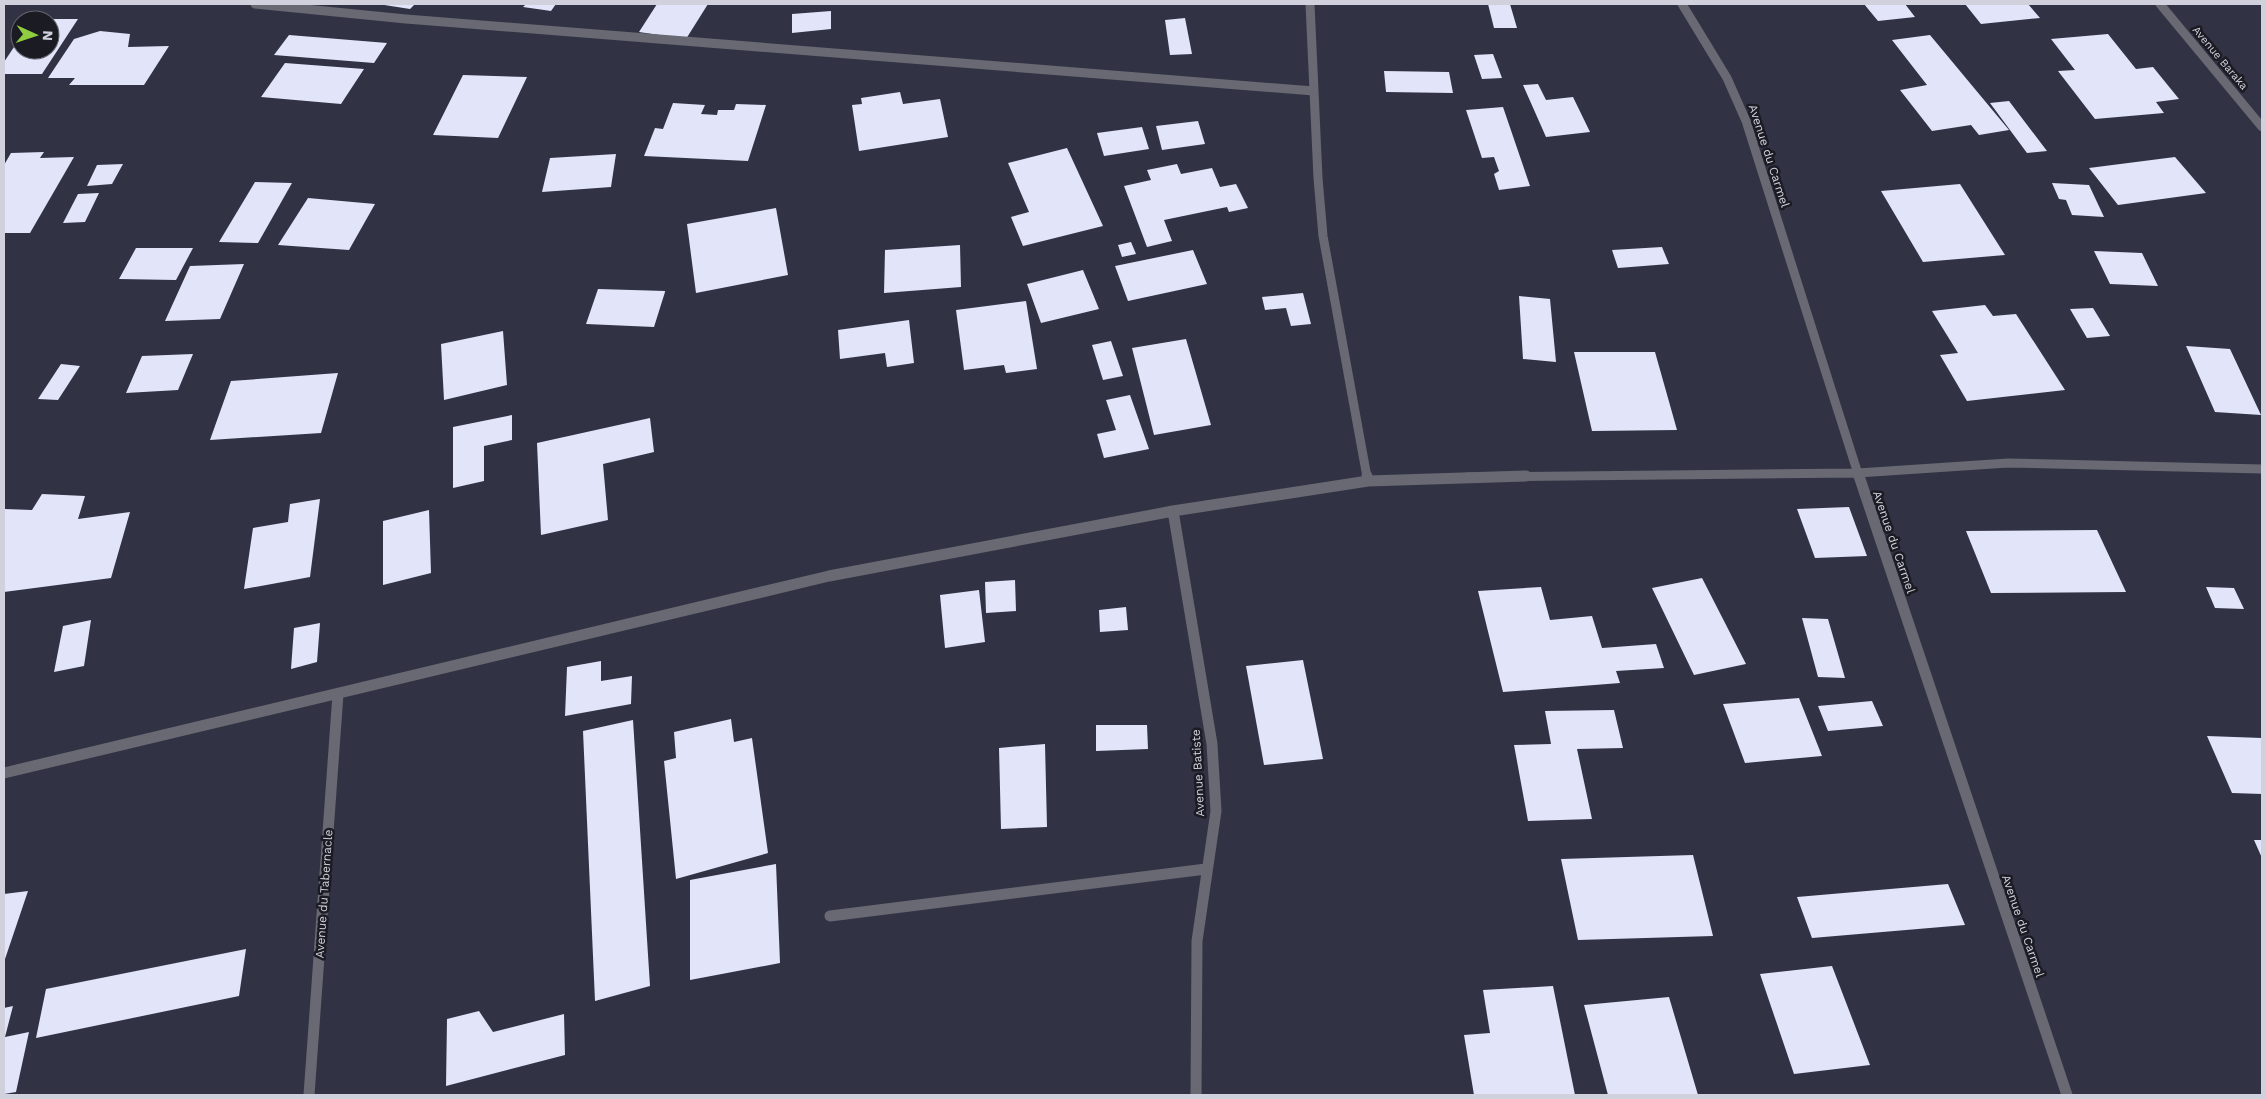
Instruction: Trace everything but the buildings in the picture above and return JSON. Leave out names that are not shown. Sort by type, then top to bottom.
[{"type":"street","points":[[255,4],[406,19],[1314,90]]},
{"type":"street","points":[[1310,4],[1314,46],[1319,206],[1368,482]]},
{"type":"street","name":"Avenue du Carmel","points":[[1682,4],[1728,78],[1746,121],[1858,473],[2067,1095]]},
{"type":"street","name":"Avenue Baraka","points":[[2160,4],[2262,127]]},
{"type":"street","points":[[4,773],[828,576],[1174,511],[1368,482],[1511,476],[1858,473],[2008,462],[2262,469]]},
{"type":"street","name":"Avenue Batiste","points":[[1174,511],[1212,744],[1216,811],[1196,941],[1196,1095]]},
{"type":"street","name":"Avenue du Tabernacle","points":[[308,1095],[314,1043],[338,694]]},
{"type":"street","points":[[830,916],[1206,869]]}]
